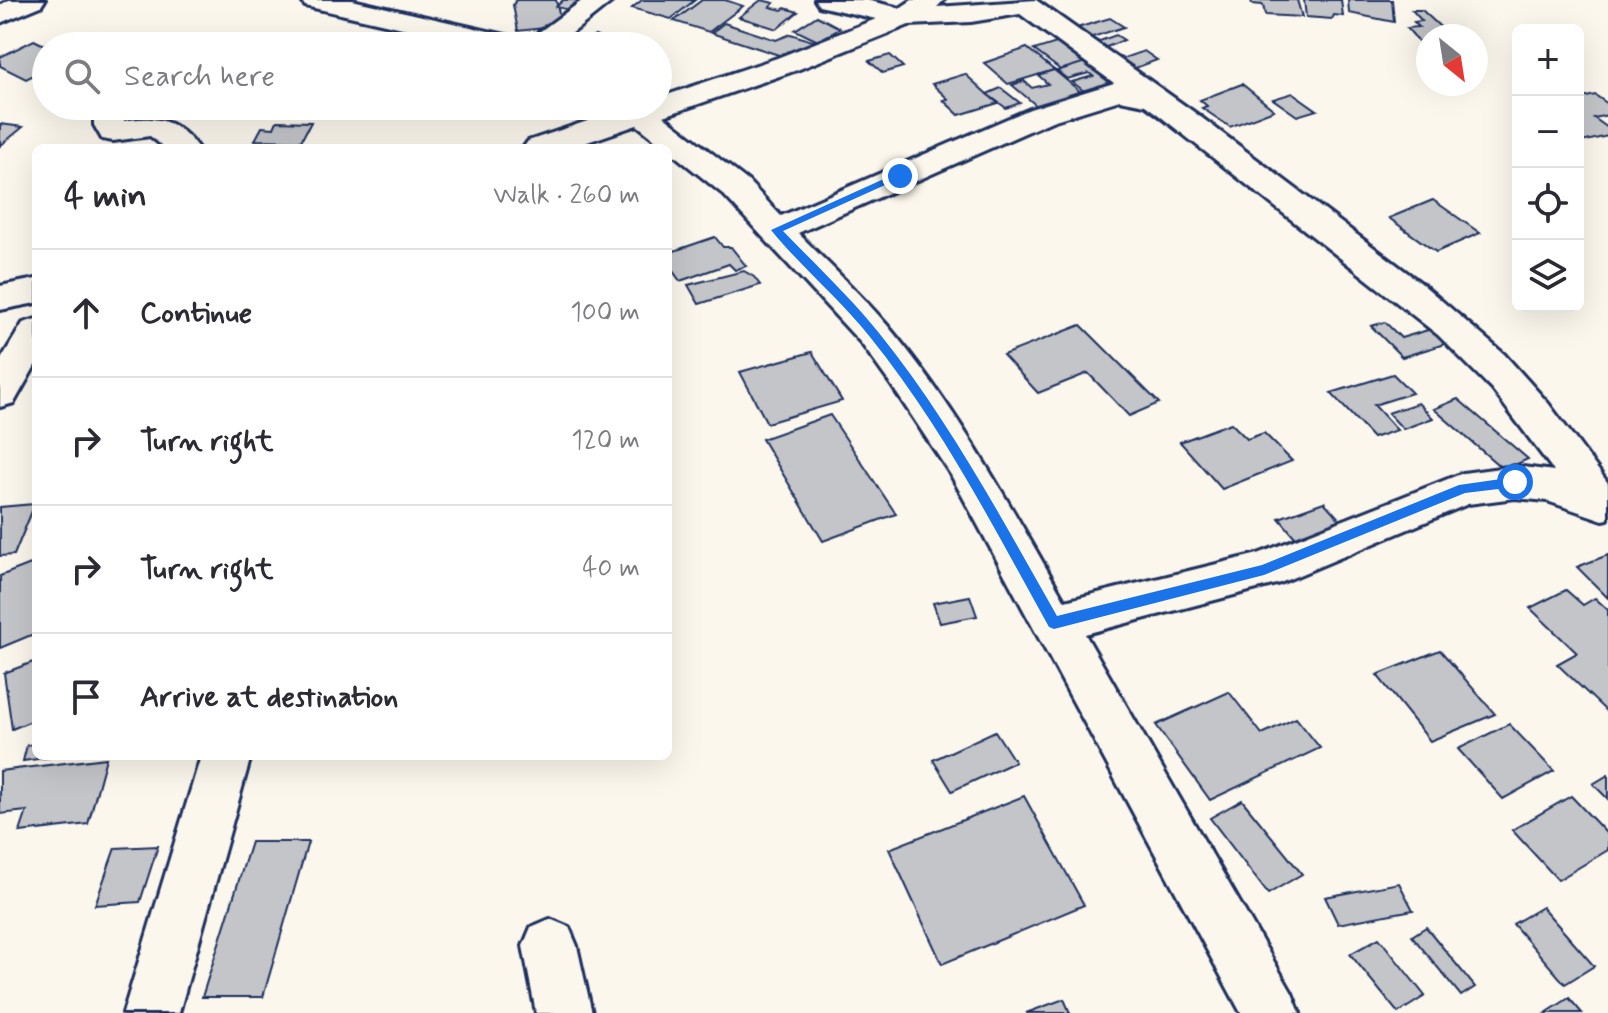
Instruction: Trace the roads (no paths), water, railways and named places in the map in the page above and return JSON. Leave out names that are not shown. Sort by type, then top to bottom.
[{"type":"street","points":[[0,15],[31,0]]},
{"type":"street","points":[[315,0],[458,32]]},
{"type":"street","points":[[557,32],[600,0]]},
{"type":"street","points":[[829,0],[905,17],[971,14],[1023,3],[1411,291],[1492,364],[1604,504]]},
{"type":"street","points":[[672,98],[905,17],[930,0]]},
{"type":"street","points":[[777,230],[1041,115],[1119,91],[1154,98]]},
{"type":"street","points":[[109,120],[113,132],[154,125],[170,133],[179,144]]},
{"type":"street","points":[[549,144],[612,120]]},
{"type":"street","points":[[651,120],[736,188],[874,334],[905,376],[966,465],[1272,1013]]},
{"type":"street","points":[[0,298],[32,292]]},
{"type":"street","points":[[0,393],[32,339]]},
{"type":"street","points":[[1054,623],[1264,570],[1463,489],[1515,482],[1550,485],[1604,504]]},
{"type":"street","points":[[151,1013],[225,760]]},
{"type":"street","points":[[550,946],[564,1013]]}]
